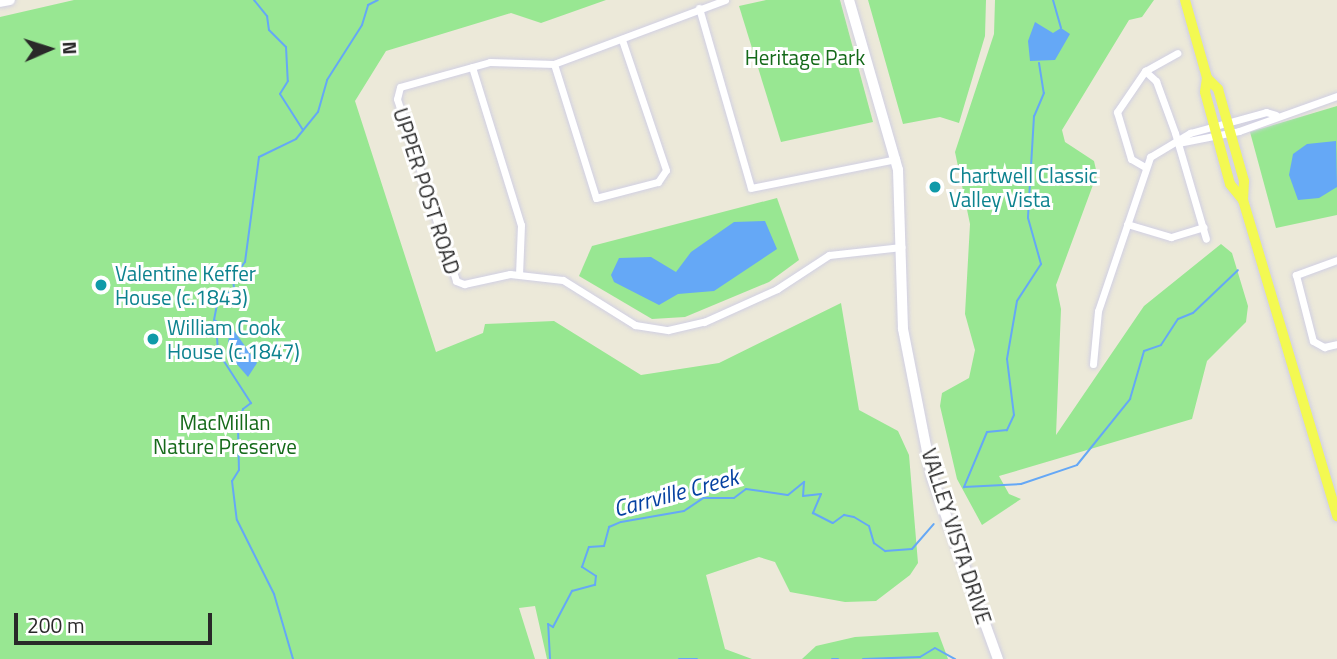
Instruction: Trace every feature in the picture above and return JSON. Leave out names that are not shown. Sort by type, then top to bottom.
[{"type":"main road","points":[[1185,0],[1207,78],[1205,92],[1230,184],[1243,200]]},
{"type":"main road","points":[[1207,78],[1217,89],[1243,200],[1337,516]]},
{"type":"street","points":[[0,2],[10,0]]},
{"type":"street","name":"UPPER POST ROAD","points":[[725,0],[554,64],[506,61],[405,85],[397,99],[456,281],[519,274],[570,283],[635,325],[668,330],[705,322],[777,289],[829,255],[902,247]]},
{"type":"street","name":"VALLEY VISTA DRIVE","points":[[849,0],[895,159],[902,247],[904,335],[932,477],[998,659]]},
{"type":"street","points":[[699,8],[751,188],[895,159]]},
{"type":"street","points":[[554,64],[596,198],[658,182],[666,170],[622,40]]},
{"type":"street","points":[[1145,167],[1131,159],[1117,116],[1121,102],[1145,71],[1177,54]]},
{"type":"street","points":[[472,67],[521,225],[519,274]]},
{"type":"street","points":[[1145,71],[1156,81],[1178,143],[1206,239]]},
{"type":"street","points":[[1093,364],[1098,311],[1145,167],[1157,151],[1337,96]]},
{"type":"street","points":[[1127,224],[1171,237],[1203,227]]},
{"type":"street","points":[[1337,260],[1296,275],[1313,341],[1324,347],[1337,344]]},
{"type":"green space","name":"MacMillan Nature Preserve","points":[[74,0],[606,0],[541,23],[511,13],[386,51],[355,101],[436,352],[483,333],[485,324],[554,321],[641,375],[719,363],[841,303],[859,410],[898,431],[909,455],[918,563],[910,575],[876,601],[845,602],[790,592],[775,562],[759,557],[706,575],[725,649],[752,659],[547,659],[535,606],[519,608],[535,659],[0,659],[0,17]]},
{"type":"green space","name":"Heritage Park","points":[[766,0],[840,0],[873,122],[781,142],[739,6]]},
{"type":"green space","points":[[868,0],[986,0],[985,36],[959,123],[940,117],[903,124]]},
{"type":"green space","points":[[995,0],[1154,0],[1142,17],[1129,20],[1062,130],[1065,142],[1094,161],[1097,174],[1056,285],[1061,309],[1056,435],[1144,306],[1221,244],[1232,253],[1248,306],[1246,322],[1207,361],[1192,419],[999,476],[1009,494],[1021,499],[982,525],[957,479],[940,406],[942,393],[969,378],[975,350],[965,314],[970,224],[955,152],[994,34]]},
{"type":"green space","points":[[1337,106],[1337,215],[1276,228],[1250,132]]},
{"type":"green space","points":[[777,198],[799,260],[769,282],[685,317],[652,319],[579,276],[592,246]]},
{"type":"green space","points":[[938,632],[948,659],[802,659],[816,646],[855,637]]},
{"type":"water","points":[[1035,22],[1053,33],[1061,28],[1070,34],[1055,60],[1030,61],[1028,41]]},
{"type":"water","points":[[1336,141],[1337,187],[1319,198],[1298,200],[1289,175],[1293,154],[1307,144]]},
{"type":"water","points":[[765,221],[777,249],[714,291],[678,294],[659,305],[614,282],[611,275],[619,258],[651,257],[676,272],[691,252],[734,222]]},
{"type":"water","points":[[230,325],[257,363],[248,377],[227,353]]},
{"type":"waterway","points":[[254,0],[267,16],[269,30],[286,47],[288,81],[280,94],[303,130]]},
{"type":"waterway","points":[[228,328],[214,320],[217,304],[234,288],[233,279],[245,262],[259,157],[296,139],[318,112],[327,80],[362,25],[368,5],[378,0]]},
{"type":"waterway","points":[[1053,0],[1061,28]]},
{"type":"waterway","points":[[1039,63],[1044,93],[1034,116],[1028,218],[1041,264],[1017,301],[1007,359],[1014,415],[1007,430],[987,432],[964,487],[1021,484],[1077,465],[1130,399],[1144,351],[1161,345],[1178,319],[1193,313],[1238,270]]},
{"type":"waterway","points":[[227,336],[217,337],[218,352],[251,403],[243,409],[238,427],[239,470],[232,481],[237,520],[274,594],[293,659]]},
{"type":"waterway","name":"Carrville Creek","points":[[550,659],[548,624],[553,627],[572,591],[595,585],[596,576],[582,567],[589,547],[604,546],[609,527],[621,522],[684,511],[703,498],[734,498],[746,489],[788,495],[804,482],[803,496],[821,494],[813,513],[833,523],[844,515],[854,517],[869,526],[874,543],[885,551],[912,549],[934,524]]},
{"type":"waterway","points":[[863,659],[920,657],[935,648],[955,659]]},
{"type":"waterway","points":[[679,659],[697,659]]},
{"type":"waterway","points":[[832,659],[838,659]]},
{"type":"place","name":"Chartwell Classic Valley Vista","points":[[935,187]]},
{"type":"place","name":"Valentine Keffer House (c.1843)","points":[[101,285]]},
{"type":"place","name":"William Cook House (c.1847)","points":[[153,339]]}]
